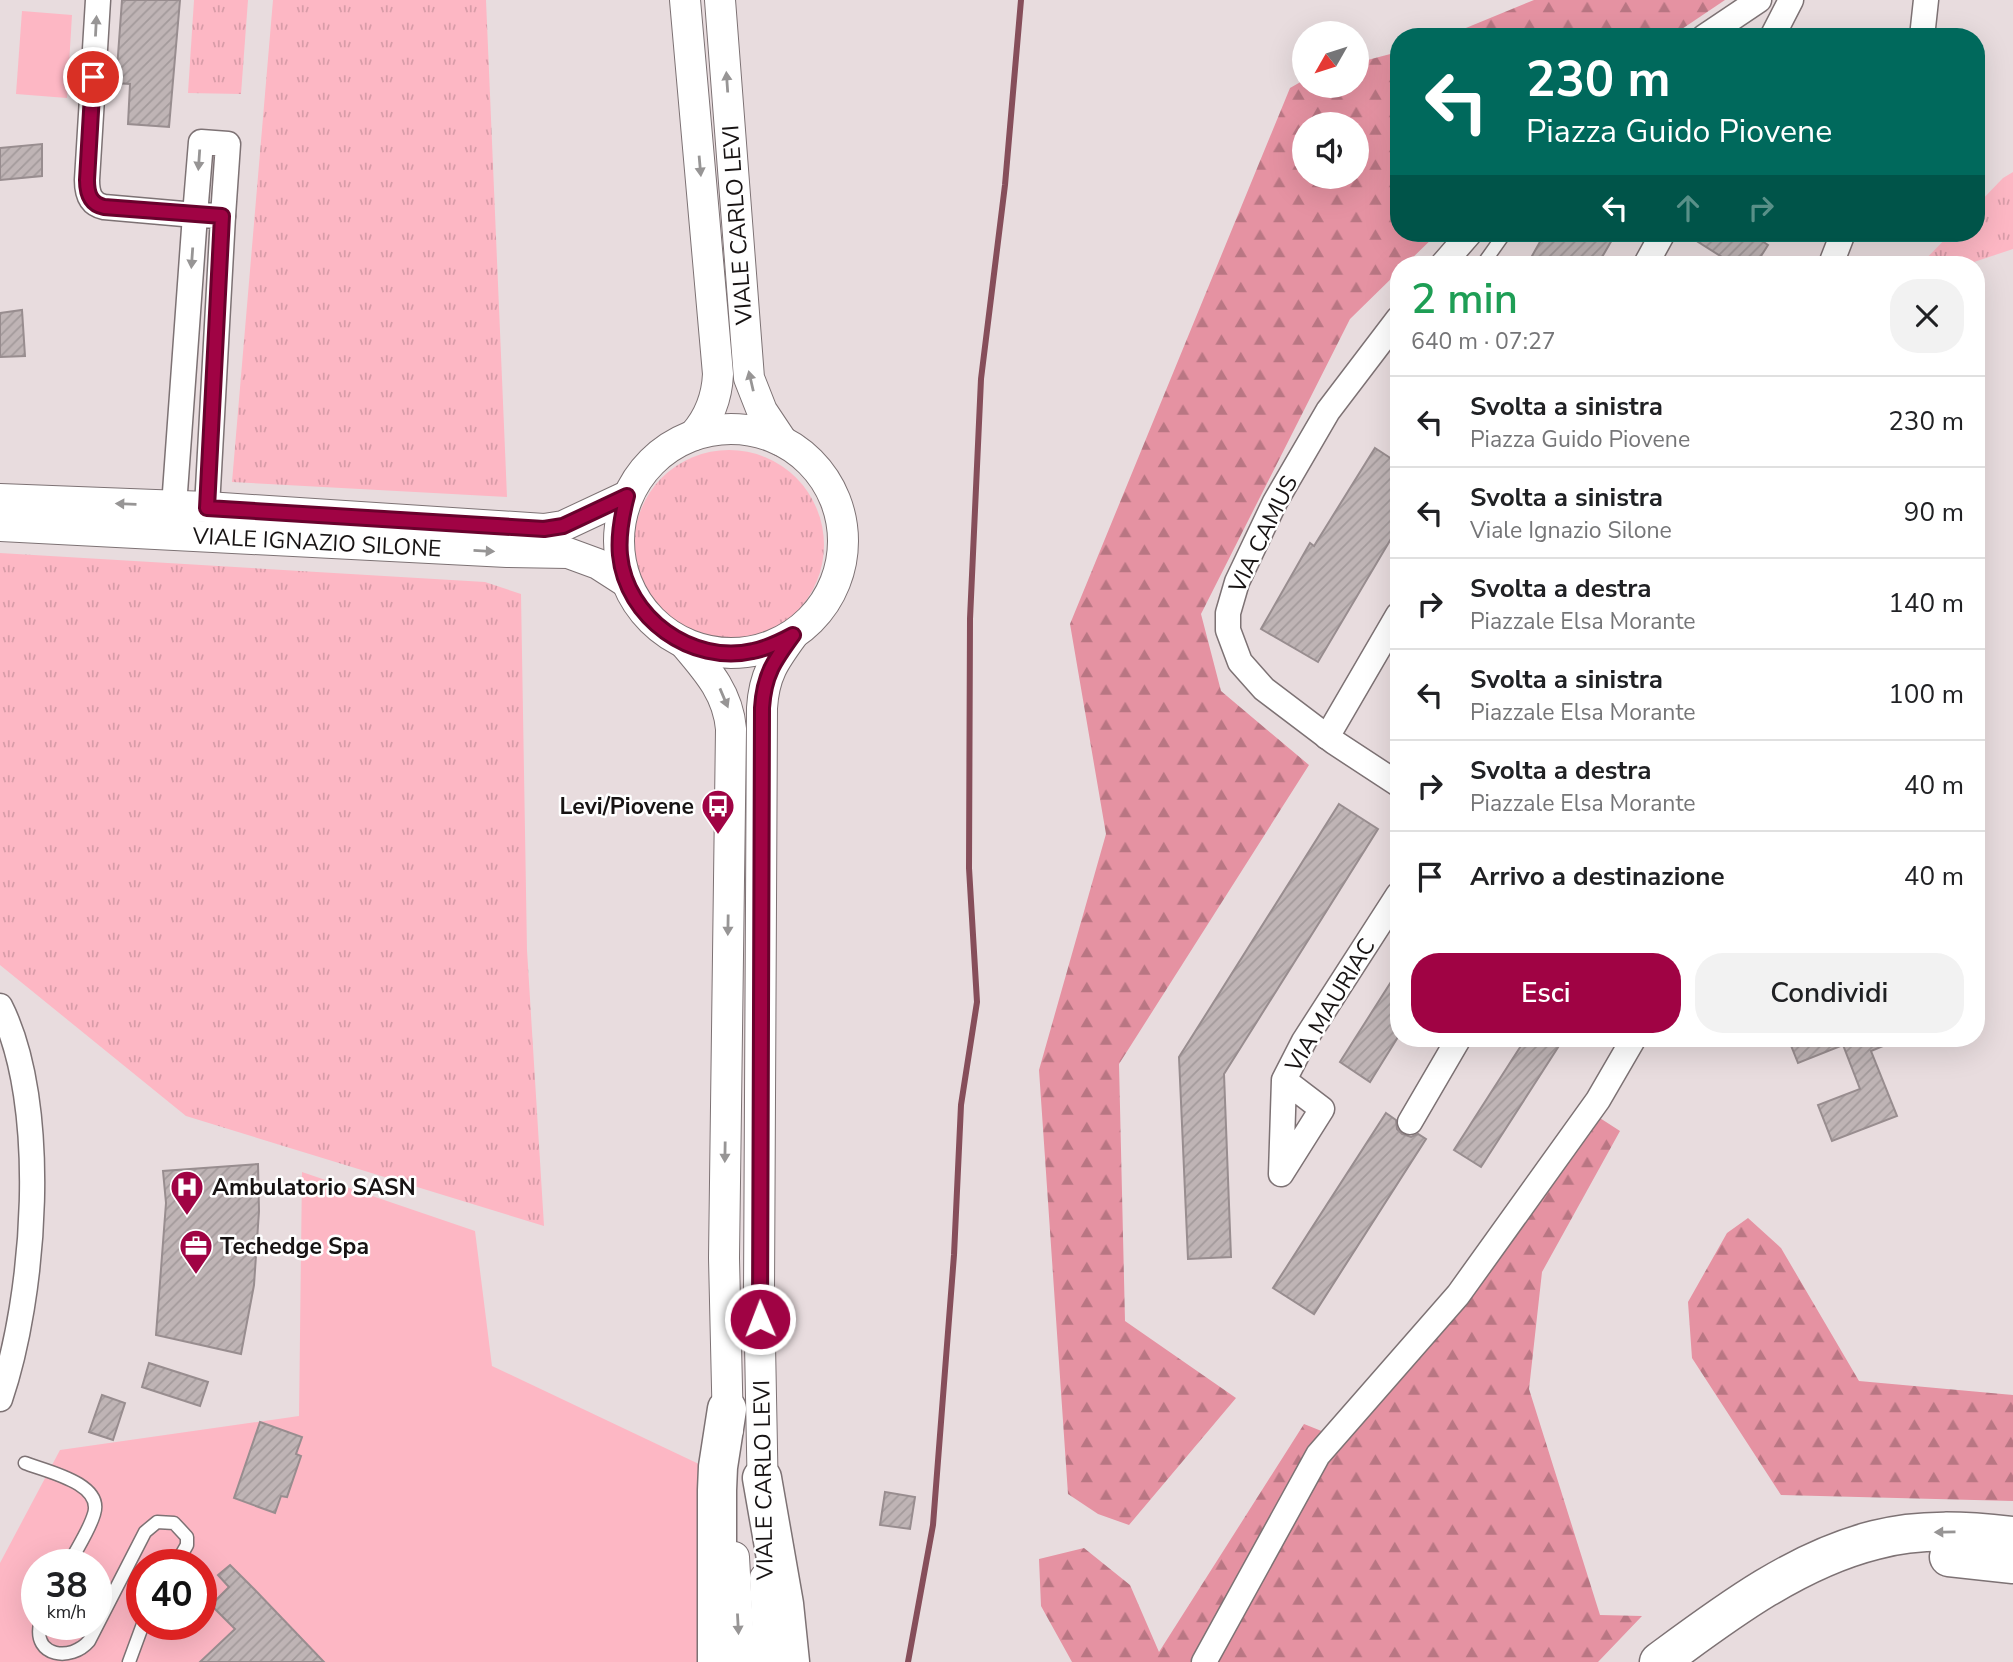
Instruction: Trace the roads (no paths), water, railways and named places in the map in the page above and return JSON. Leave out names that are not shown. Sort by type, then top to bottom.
[{"type":"highway","points":[[717,1662],[717,1490],[727,1409]]},
{"type":"highway","points":[[762,1478],[784,1604],[790,1662]]},
{"type":"highway","points":[[1659,1662],[1774,1583],[1850,1548],[1877,1539],[1930,1532],[2013,1536]]},
{"type":"highway","points":[[1691,1662],[1786,1600],[1841,1575],[1885,1563],[1915,1559],[1962,1557],[2013,1564]]},
{"type":"street","points":[[97,0],[87,187],[94,203],[104,207],[222,216]]},
{"type":"street","name":"VIALE CARLO LEVI","points":[[685,0],[718,374],[707,416],[694,435]]},
{"type":"street","name":"VIALE CARLO LEVI","points":[[720,0],[750,378],[762,411],[782,442]]},
{"type":"street","points":[[1717,28],[1759,0]]},
{"type":"street","points":[[1777,28],[1791,0]]},
{"type":"street","points":[[1923,28],[1926,0]]},
{"type":"street","points":[[174,506],[201,142],[228,145],[207,508]]},
{"type":"street","points":[[1450,256],[1462,242]]},
{"type":"street","name":"VIA CAMUS","points":[[1390,330],[1328,411],[1275,502],[1237,582],[1228,613],[1228,631],[1240,662],[1264,688],[1327,737],[1390,779]]},
{"type":"street","points":[[723,429],[754,432],[782,442],[802,454],[818,471],[831,491],[839,512],[843,535],[842,559],[836,581],[811,620],[793,635],[773,646],[740,653],[706,651],[684,643],[649,618],[626,582],[620,556],[619,530],[627,496],[652,462],[671,446],[694,435],[723,429]]},
{"type":"street","name":"VIALE IGNAZIO SILONE","points":[[0,499],[174,506],[544,529],[563,526],[627,496]]},
{"type":"street","name":"VIALE IGNAZIO SILONE","points":[[0,526],[568,553],[598,564],[626,582]]},
{"type":"street","points":[[1327,737],[1390,629]]},
{"type":"street","name":"VIALE CARLO LEVI","points":[[768,1662],[759,1292],[762,708],[768,671],[793,635]]},
{"type":"street","name":"VIALE CARLO LEVI","points":[[684,643],[720,689],[728,709],[731,729],[724,1223],[727,1409],[740,1662]]},
{"type":"street","name":"VIA MAURIAC","points":[[1284,1080],[1304,1041],[1390,907]]},
{"type":"street","points":[[0,1006],[13,1040],[24,1086],[30,1172],[27,1277],[15,1345],[0,1399]]},
{"type":"street","points":[[1410,1122],[1454,1047]]},
{"type":"street","points":[[1204,1662],[1318,1455],[1458,1295],[1598,1100],[1629,1047]]},
{"type":"lane","points":[[25,1463],[80,1484],[90,1492],[94,1502],[94,1514],[76,1549]]},
{"type":"lane","points":[[136,1549],[145,1532],[157,1522],[174,1523],[187,1537],[185,1549]]},
{"type":"lane","points":[[112,1596],[126,1569]]},
{"type":"lane","points":[[40,1640],[49,1653],[66,1658],[81,1652],[90,1640]]},
{"type":"lane","points":[[130,1662],[138,1640]]},
{"type":"waterway","points":[[908,1662],[933,1525],[954,1255],[961,1105],[977,1002],[969,868],[970,619],[981,379],[1005,185],[1021,0]]},
{"type":"place","name":"Levi/Piovene","points":[[718,836]]},
{"type":"place","name":"Ambulatorio SASN","points":[[187,1217]]},
{"type":"place","name":"Techedge Spa","points":[[196,1276]]}]
